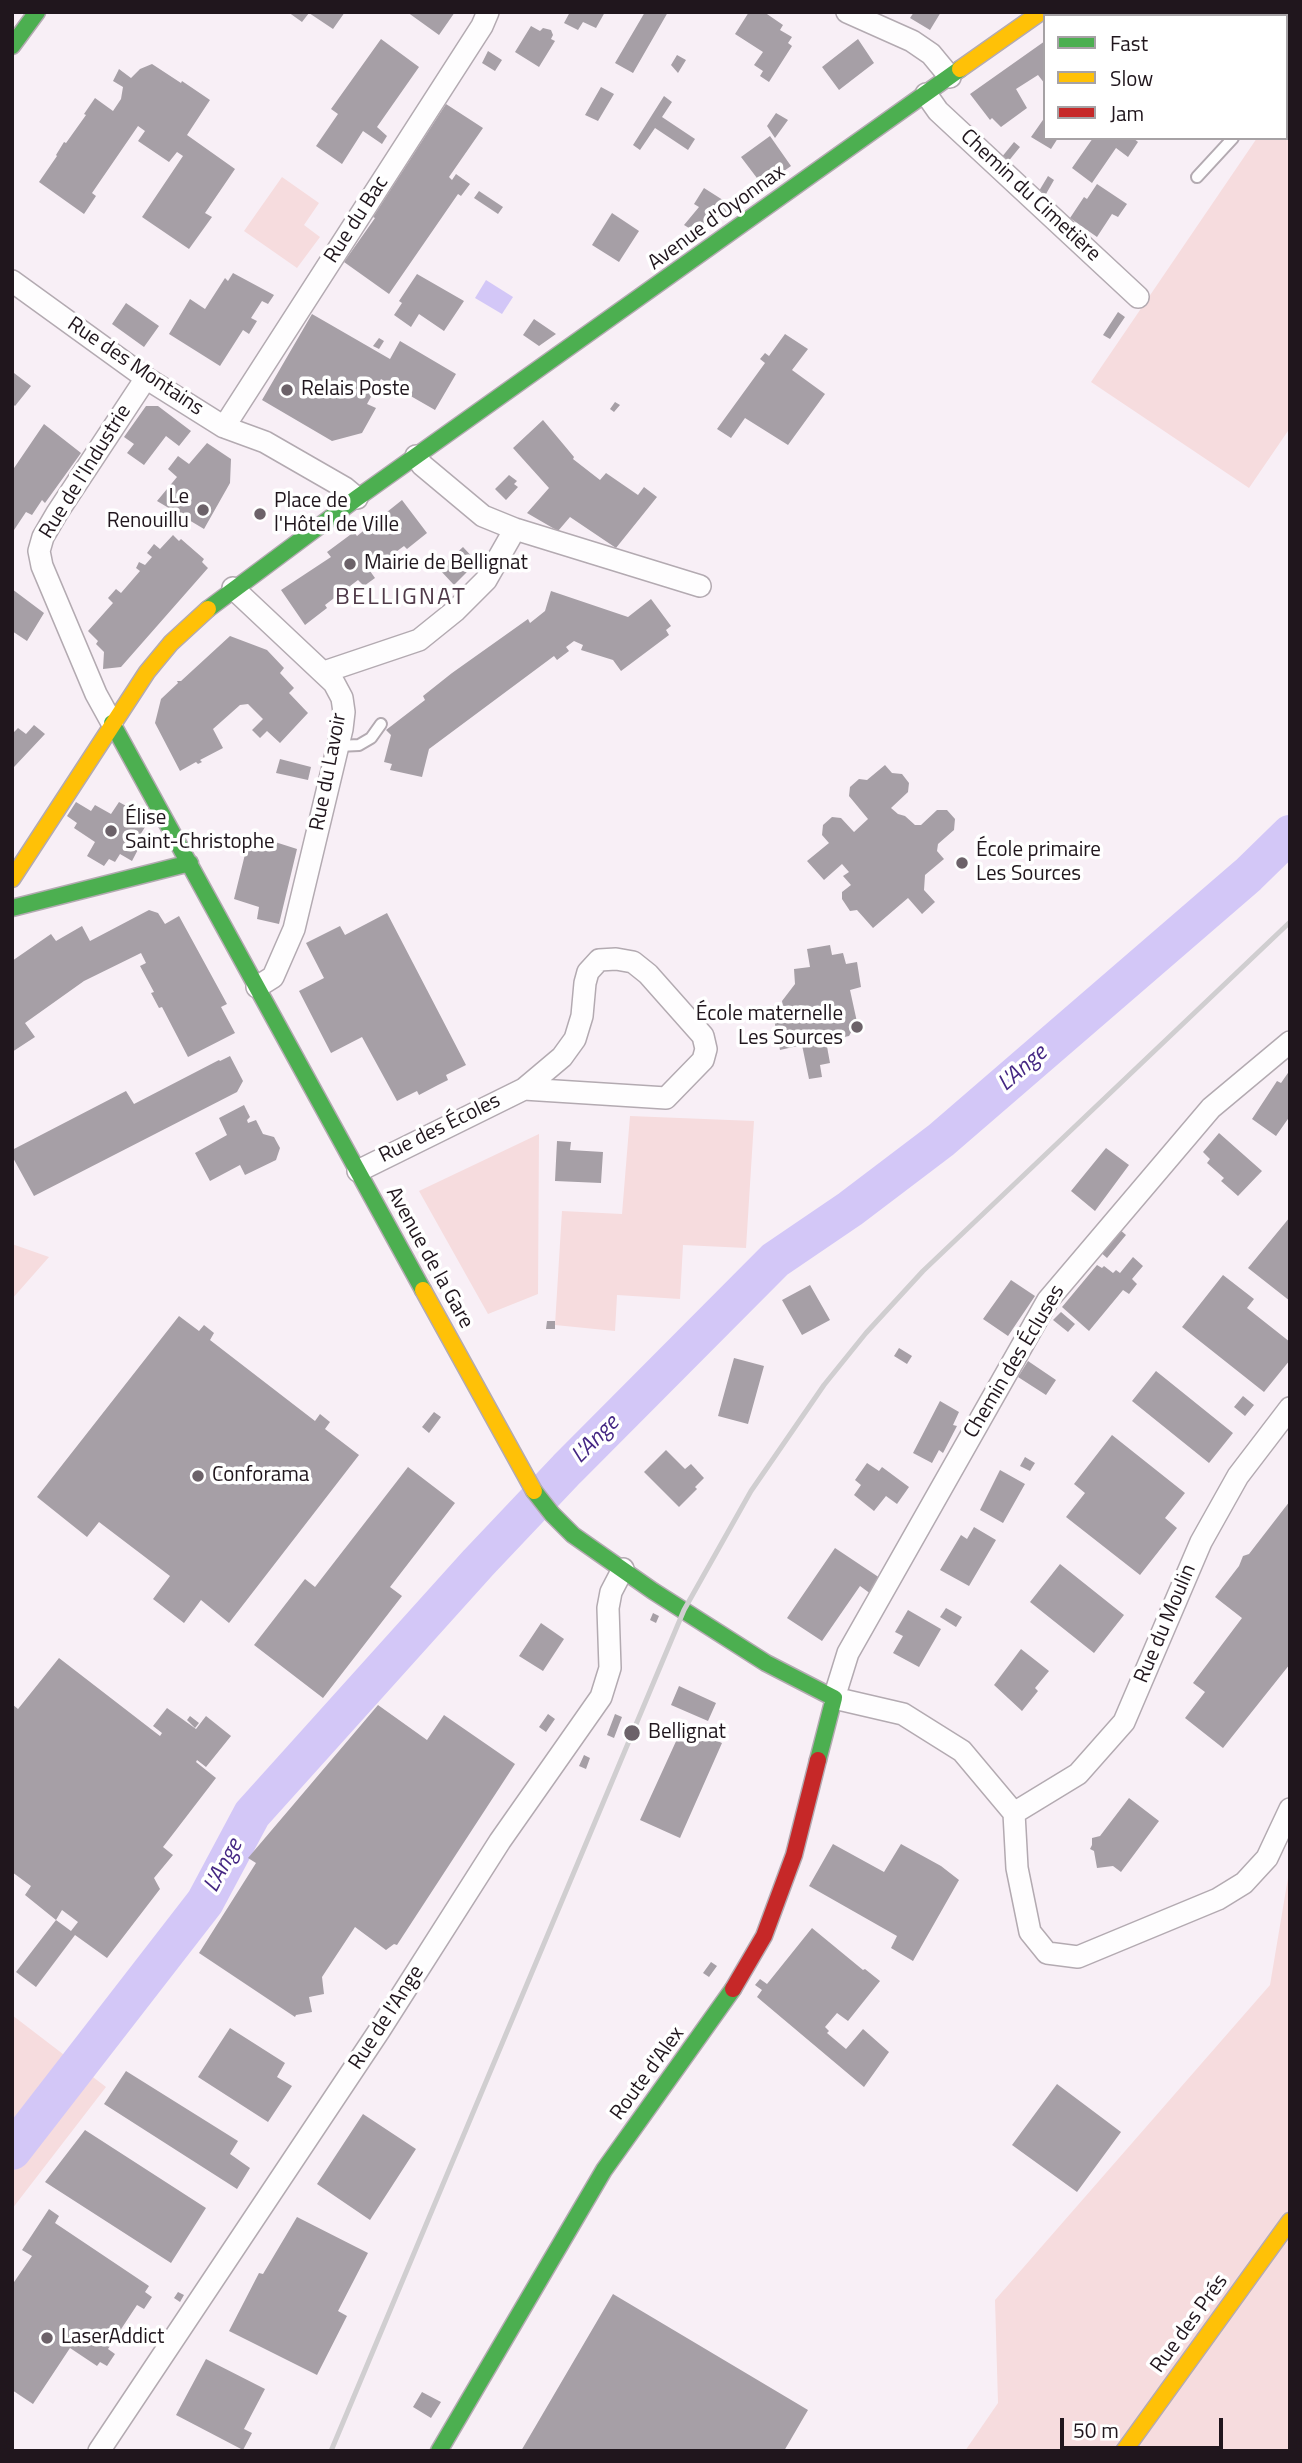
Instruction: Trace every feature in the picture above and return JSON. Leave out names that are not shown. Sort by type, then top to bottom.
[{"type":"street","points":[[12,46],[37,12]]},
{"type":"street","name":"Rue du Bac","points":[[224,427],[482,26],[488,12]]},
{"type":"street","points":[[847,12],[912,41],[931,54],[950,77]]},
{"type":"street","name":"Avenue d'Oyonnax","points":[[416,456],[1041,12]]},
{"type":"street","name":"Chemin du Cimetière","points":[[926,94],[939,111],[1132,287]]},
{"type":"street","name":"Rue des Montains","points":[[12,281],[146,378],[224,427],[265,442],[345,488],[357,498]]},
{"type":"street","name":"Rue de l'Industrie","points":[[112,723],[75,646],[42,566],[39,551],[43,537],[57,513],[146,378]]},
{"type":"street","points":[[12,879],[112,723],[147,672],[171,643],[202,612],[233,588],[416,456],[422,465],[483,516],[515,529],[700,586]]},
{"type":"street","points":[[324,672],[419,640],[455,611],[486,580],[515,529]]},
{"type":"street","name":"Rue du Lavoir","points":[[233,588],[334,683],[342,698],[344,712],[294,929],[274,977],[257,987]]},
{"type":"street","name":"Avenue de la Gare","points":[[112,723],[521,1470],[552,1514],[573,1535],[623,1569],[766,1662],[834,1698]]},
{"type":"street","points":[[12,908],[190,863]]},
{"type":"street","name":"Rue des Écoles","points":[[358,1171],[524,1089],[562,1058],[575,1039],[582,1016],[585,983],[589,972],[599,961],[616,959],[633,962],[648,974],[703,1036],[706,1049],[703,1060],[666,1098],[524,1089]]},
{"type":"street","name":"Chemin des Écluses","points":[[834,1698],[848,1653],[1048,1300],[1211,1108],[1290,1042]]},
{"type":"street","name":"Rue du Moulin","points":[[1014,1812],[1078,1774],[1124,1722],[1201,1542],[1238,1476],[1290,1408]]},
{"type":"street","name":"Rue de l'Ange","points":[[99,2451],[379,2032],[500,1841],[601,1697],[610,1668],[608,1608],[611,1592],[623,1569]]},
{"type":"street","points":[[834,1698],[903,1714],[962,1751],[1014,1812],[1017,1868],[1030,1932],[1047,1953],[1078,1957],[1218,1899],[1244,1883],[1267,1857],[1290,1808]]},
{"type":"street","name":"Route d'Alex","points":[[439,2451],[604,2170],[700,2038],[744,1973],[764,1936],[794,1855],[834,1698]]},
{"type":"street","name":"Rue des Prés","points":[[1124,2451],[1290,2221]]},
{"type":"lane","points":[[1197,177],[1231,140]]},
{"type":"lane","points":[[338,746],[359,746],[371,737],[381,724]]},
{"type":"shaded area","points":[[1290,90],[1290,428],[1249,488],[1091,382],[1256,140],[1288,140]]},
{"type":"shaded area","points":[[282,177],[319,203],[304,225],[320,237],[297,268],[244,231]]},
{"type":"shaded area","points":[[486,280],[513,297],[502,314],[475,298]]},
{"type":"shaded area","points":[[630,1116],[754,1121],[746,1248],[683,1245],[680,1299],[617,1295],[615,1331],[555,1325],[562,1211],[622,1214]]},
{"type":"shaded area","points":[[539,1134],[538,1294],[488,1314],[419,1191]]},
{"type":"shaded area","points":[[12,1244],[49,1257],[12,1299]]},
{"type":"shaded area","points":[[1290,1866],[1290,2451],[965,2451],[998,2403],[995,2300],[1270,1985]]},
{"type":"shaded area","points":[[12,2015],[106,2087],[12,2209]]},
{"type":"building","points":[[288,12],[345,12],[333,29],[309,13],[302,22]]},
{"type":"building","points":[[407,12],[455,12],[439,35]]},
{"type":"building","points":[[570,12],[605,12],[596,28],[583,22],[578,30],[564,23]]},
{"type":"building","points":[[645,12],[668,12],[633,73],[615,63]]},
{"type":"building","points":[[749,12],[764,12],[783,25],[780,30],[792,37],[788,43],[792,46],[769,82],[760,76],[763,71],[754,65],[763,52],[735,34]]},
{"type":"building","points":[[914,12],[941,12],[930,30],[910,18]]},
{"type":"building","points":[[1134,12],[1136,14],[1082,14]]},
{"type":"building","points":[[531,26],[540,31],[543,28],[551,30],[551,39],[555,41],[539,67],[515,52]]},
{"type":"building","points":[[381,39],[419,67],[377,127],[387,136],[382,144],[363,131],[342,164],[316,146],[338,114],[331,109]]},
{"type":"building","points":[[858,39],[874,63],[839,90],[822,67]]},
{"type":"building","points":[[1043,42],[1043,81],[1038,75],[1016,89],[1027,108],[1001,127],[992,118],[990,120],[970,94]]},
{"type":"building","points":[[488,51],[502,60],[495,71],[482,63]]},
{"type":"building","points":[[677,55],[686,60],[678,73],[671,65]]},
{"type":"building","points":[[152,64],[210,100],[187,135],[235,169],[205,213],[212,217],[189,249],[142,217],[183,156],[177,152],[169,162],[138,141],[145,131],[138,126],[92,193],[96,196],[84,214],[39,182],[95,98],[113,111],[121,99],[123,87],[113,81],[119,69],[131,78],[140,69]]},
{"type":"building","points":[[601,87],[614,94],[598,121],[585,115]]},
{"type":"building","points":[[664,96],[672,102],[662,117],[695,139],[688,150],[655,128],[640,150],[633,145]]},
{"type":"building","points":[[446,104],[483,128],[449,177],[452,180],[456,174],[470,184],[461,196],[458,194],[389,294],[344,262],[375,218],[373,217]]},
{"type":"building","points":[[776,113],[788,120],[775,138],[767,126]]},
{"type":"building","points":[[1043,120],[1043,140],[1057,140],[1051,149],[1031,137]]},
{"type":"building","points":[[770,136],[791,166],[763,186],[741,157]]},
{"type":"building","points":[[1092,140],[1138,142],[1128,157],[1116,148],[1092,183],[1072,168]]},
{"type":"building","points":[[1014,142],[1020,147],[1007,163],[1001,158]]},
{"type":"building","points":[[1048,176],[1054,180],[1046,194],[1039,191]]},
{"type":"building","points":[[1097,184],[1127,204],[1118,217],[1112,214],[1097,237],[1070,218]]},
{"type":"building","points":[[704,188],[726,202],[731,209],[697,233],[684,225],[699,207],[694,204]]},
{"type":"building","points":[[479,191],[503,207],[498,214],[474,198]]},
{"type":"building","points":[[612,213],[639,231],[619,262],[592,245]]},
{"type":"building","points":[[233,273],[274,295],[268,304],[262,301],[251,318],[257,321],[249,334],[243,330],[220,366],[169,334],[190,299],[205,309],[225,278],[228,281]]},
{"type":"building","points":[[417,274],[464,301],[444,331],[419,314],[411,327],[394,315],[402,303],[399,301]]},
{"type":"building","points":[[126,303],[159,326],[144,347],[112,324]]},
{"type":"building","points":[[1118,312],[1125,317],[1110,339],[1103,335]]},
{"type":"building","points":[[312,314],[390,359],[400,341],[456,374],[435,410],[381,379],[367,404],[376,408],[362,433],[332,441],[262,400]]},
{"type":"building","points":[[534,319],[556,334],[539,346],[523,335]]},
{"type":"building","points":[[785,334],[808,349],[792,370],[825,394],[788,445],[745,418],[731,438],[717,429],[765,363],[760,359],[765,353],[769,356]]},
{"type":"building","points":[[379,338],[384,341],[379,349],[373,346]]},
{"type":"building","points":[[14,373],[31,386],[15,406],[12,403]]},
{"type":"building","points":[[615,402],[620,405],[614,412],[610,409]]},
{"type":"building","points":[[146,406],[158,406],[191,431],[179,446],[166,436],[144,465],[127,453],[134,444],[124,437]]},
{"type":"building","points":[[543,420],[573,459],[600,480],[606,473],[638,495],[644,487],[657,497],[616,548],[570,517],[558,531],[527,513],[549,488],[513,448]]},
{"type":"building","points":[[44,424],[81,453],[45,503],[42,500],[32,515],[26,512],[12,533],[12,471]]},
{"type":"building","points":[[207,443],[231,459],[230,483],[204,529],[157,501],[177,477],[168,469],[178,456],[189,464]]},
{"type":"building","points":[[509,475],[517,481],[514,484],[518,487],[506,500],[495,489]]},
{"type":"building","name":"Mairie de Bellignat","points":[[402,500],[427,533],[407,549],[404,546],[370,571],[375,578],[364,586],[358,580],[325,605],[327,608],[305,625],[281,590],[331,557],[327,552],[354,532],[357,536]]},
{"type":"building","points":[[173,535],[204,559],[202,562],[208,568],[121,667],[103,669],[104,652],[88,631],[113,603],[108,598],[116,589],[121,593],[140,571],[136,568],[139,562],[145,565],[152,557],[147,553],[154,544],[160,549]]},
{"type":"building","points":[[463,547],[477,562],[454,585],[439,569]]},
{"type":"building","points":[[12,589],[44,613],[27,641],[12,631]]},
{"type":"building","points":[[551,591],[628,617],[651,599],[671,626],[666,630],[669,635],[621,671],[613,660],[581,650],[583,645],[574,641],[566,647],[569,651],[557,660],[554,656],[429,749],[422,777],[390,770],[392,764],[384,762],[391,735],[386,730],[425,700],[423,696],[452,673],[528,619],[530,623],[545,611]]},
{"type":"building","points":[[230,636],[267,650],[284,668],[280,673],[294,688],[289,693],[308,713],[280,743],[267,731],[260,738],[252,730],[263,719],[248,704],[240,705],[213,729],[223,748],[200,760],[202,762],[196,762],[180,771],[155,723],[161,699],[177,681],[181,681]]},
{"type":"building","points":[[34,725],[45,734],[14,767],[12,734],[18,728],[26,734]]},
{"type":"building","points":[[280,759],[311,767],[308,780],[276,773]]},
{"type":"building","points":[[885,765],[892,773],[902,774],[909,783],[908,792],[891,808],[898,814],[905,816],[915,825],[921,825],[937,810],[947,810],[955,819],[954,830],[938,844],[937,851],[944,859],[925,875],[924,890],[935,902],[922,914],[908,898],[873,928],[857,910],[850,911],[842,899],[842,892],[851,885],[843,876],[849,872],[842,864],[824,880],[807,861],[829,843],[822,835],[823,825],[832,817],[841,818],[854,832],[868,819],[849,796],[850,787],[859,779],[867,780]]},
{"type":"building","name":"Élise Saint-Christophe","points":[[76,802],[91,811],[95,805],[111,814],[119,802],[135,811],[133,814],[147,824],[140,835],[144,838],[132,861],[120,854],[115,862],[109,859],[104,866],[87,856],[95,842],[74,828],[77,823],[67,816]]},
{"type":"building","points":[[250,834],[297,849],[279,924],[257,919],[259,907],[234,899]]},
{"type":"building","points":[[149,910],[158,913],[165,924],[179,916],[227,1004],[221,1007],[235,1033],[188,1057],[162,1007],[159,1008],[151,993],[154,992],[140,966],[146,963],[141,953],[84,981],[25,1023],[35,1037],[12,1052],[12,961],[51,934],[56,941],[82,926],[90,941]]},
{"type":"building","points":[[387,913],[466,1065],[446,1075],[448,1080],[419,1095],[417,1091],[397,1101],[362,1037],[331,1053],[299,991],[324,978],[306,943],[340,926],[345,935]]},
{"type":"building","points":[[830,945],[832,955],[843,953],[846,964],[857,962],[861,987],[850,990],[857,1022],[849,1036],[826,1041],[830,1063],[820,1065],[822,1077],[809,1079],[802,1045],[780,1050],[773,1014],[784,1012],[782,1001],[795,984],[794,969],[810,967],[807,949]]},
{"type":"building","points":[[230,1056],[243,1081],[237,1092],[34,1196],[12,1156],[12,1150],[126,1091],[134,1104]]},
{"type":"building","points":[[1290,1070],[1290,1116],[1276,1136],[1252,1119],[1277,1081],[1281,1083]]},
{"type":"building","points":[[244,1105],[250,1117],[248,1123],[256,1120],[263,1134],[274,1137],[280,1148],[276,1160],[245,1175],[240,1165],[210,1181],[195,1153],[227,1135],[219,1118]]},
{"type":"building","points":[[1219,1133],[1262,1171],[1238,1196],[1221,1181],[1224,1178],[1207,1163],[1210,1159],[1203,1152]]},
{"type":"building","points":[[557,1141],[571,1142],[570,1150],[603,1152],[601,1183],[555,1181]]},
{"type":"building","points":[[1106,1148],[1129,1165],[1095,1211],[1071,1191]]},
{"type":"building","points":[[1290,1217],[1290,1301],[1248,1268]]},
{"type":"building","points":[[1119,1229],[1126,1235],[1107,1258],[1099,1251]]},
{"type":"building","points":[[1133,1257],[1143,1266],[1132,1279],[1137,1284],[1129,1294],[1123,1290],[1089,1331],[1062,1307],[1097,1265],[1102,1268],[1104,1266],[1113,1273],[1116,1270],[1120,1273]]},
{"type":"building","points":[[1223,1275],[1254,1299],[1247,1308],[1290,1342],[1290,1360],[1264,1392],[1182,1327]]},
{"type":"building","points":[[1011,1280],[1035,1296],[1008,1336],[983,1319]]},
{"type":"building","points":[[810,1285],[830,1320],[802,1335],[782,1300]]},
{"type":"building","points":[[1061,1312],[1075,1324],[1068,1332],[1053,1320]]},
{"type":"building","name":"Conforama","points":[[179,1316],[199,1331],[204,1325],[214,1333],[210,1340],[315,1421],[320,1414],[330,1422],[325,1429],[359,1455],[229,1623],[201,1600],[184,1623],[153,1599],[170,1576],[99,1522],[87,1537],[37,1497]]},
{"type":"building","points":[[547,1321],[555,1321],[555,1329],[546,1329]]},
{"type":"building","points":[[899,1348],[912,1356],[907,1364],[894,1356]]},
{"type":"building","points":[[734,1358],[764,1366],[748,1424],[718,1416]]},
{"type":"building","points":[[1028,1361],[1056,1380],[1046,1395],[1018,1377]]},
{"type":"building","points":[[1156,1371],[1233,1433],[1209,1463],[1132,1401]]},
{"type":"building","points":[[1243,1396],[1254,1405],[1245,1416],[1234,1407]]},
{"type":"building","points":[[940,1401],[959,1412],[953,1425],[957,1426],[943,1453],[939,1450],[932,1463],[913,1453]]},
{"type":"building","points":[[434,1412],[441,1417],[429,1433],[422,1427]]},
{"type":"building","points":[[1112,1435],[1185,1493],[1165,1518],[1177,1528],[1140,1575],[1066,1517],[1085,1493],[1074,1484]]},
{"type":"building","points":[[666,1450],[685,1469],[691,1464],[704,1478],[679,1507],[644,1472]]},
{"type":"building","points":[[1025,1457],[1035,1463],[1030,1471],[1020,1466]]},
{"type":"building","points":[[867,1463],[879,1471],[882,1467],[909,1487],[897,1504],[886,1496],[874,1511],[854,1495],[861,1485],[855,1480]]},
{"type":"building","points":[[408,1467],[455,1503],[390,1587],[402,1596],[323,1698],[254,1645],[305,1579],[315,1587]]},
{"type":"building","points":[[1000,1470],[1025,1484],[1003,1523],[980,1510]]},
{"type":"building","points":[[1290,1501],[1290,1664],[1223,1748],[1185,1718],[1205,1692],[1193,1683],[1242,1618],[1215,1597],[1239,1566],[1243,1556],[1249,1554]]},
{"type":"building","points":[[974,1527],[996,1540],[969,1586],[940,1570],[961,1535],[967,1539]]},
{"type":"building","points":[[835,1548],[883,1580],[875,1597],[860,1586],[822,1641],[787,1618]]},
{"type":"building","points":[[1060,1564],[1124,1615],[1094,1653],[1030,1602]]},
{"type":"building","points":[[946,1608],[962,1617],[956,1627],[940,1617]]},
{"type":"building","points":[[908,1610],[941,1629],[919,1667],[893,1653],[903,1636],[895,1632]]},
{"type":"building","points":[[653,1613],[659,1616],[656,1623],[650,1620]]},
{"type":"building","points":[[541,1623],[564,1639],[543,1671],[519,1656]]},
{"type":"building","points":[[1021,1649],[1049,1671],[1022,1711],[994,1685]]},
{"type":"building","points":[[59,1658],[160,1736],[162,1733],[153,1726],[167,1708],[196,1729],[206,1716],[231,1736],[206,1767],[197,1760],[196,1762],[216,1778],[163,1847],[173,1855],[154,1878],[160,1889],[107,1958],[75,1935],[36,1987],[16,1972],[56,1920],[25,1895],[31,1886],[12,1872],[12,1704],[18,1709]],"holes":[[[62,1910],[78,1922],[71,1931],[56,1920]]]},
{"type":"building","points":[[679,1686],[716,1703],[708,1721],[671,1705]]},
{"type":"building","points":[[378,1705],[427,1740],[444,1715],[515,1764],[397,1945],[394,1944],[386,1950],[355,1927],[322,1977],[324,1994],[309,1997],[312,2012],[295,2017],[199,1953],[256,1863],[248,1858]]},
{"type":"building","points":[[548,1714],[555,1719],[546,1732],[539,1727]]},
{"type":"building","points":[[615,1714],[622,1717],[614,1738],[607,1735]]},
{"type":"building","points":[[190,1716],[199,1723],[195,1728],[187,1720]]},
{"type":"building","points":[[683,1726],[722,1743],[680,1838],[640,1820]]},
{"type":"building","points":[[584,1755],[590,1758],[586,1769],[579,1766]]},
{"type":"building","points":[[1129,1798],[1159,1821],[1121,1872],[1113,1866],[1097,1868],[1094,1851],[1090,1849],[1092,1838],[1100,1836]]},
{"type":"building","points":[[833,1844],[884,1872],[901,1844],[941,1866],[959,1880],[913,1961],[891,1948],[897,1936],[809,1886]]},
{"type":"building","points":[[812,1928],[880,1981],[848,2021],[837,2013],[825,2027],[829,2031],[827,2033],[846,2049],[863,2029],[889,2052],[864,2087],[757,1997],[762,1990],[755,1985],[760,1979],[767,1984]]},
{"type":"building","points":[[711,1962],[717,1966],[709,1977],[703,1973]]},
{"type":"building","points":[[230,2028],[285,2063],[277,2077],[292,2086],[268,2122],[198,2077]]},
{"type":"building","points":[[126,2071],[238,2141],[230,2154],[250,2168],[237,2189],[104,2104]]},
{"type":"building","points":[[1057,2084],[1121,2132],[1077,2192],[1012,2145]]},
{"type":"building","points":[[363,2114],[416,2149],[370,2220],[317,2184]]},
{"type":"building","points":[[85,2130],[206,2208],[171,2263],[45,2182]]},
{"type":"building","points":[[49,2209],[59,2216],[55,2223],[149,2286],[145,2292],[152,2297],[144,2309],[137,2305],[108,2349],[115,2354],[107,2366],[100,2362],[97,2366],[70,2348],[33,2404],[12,2390],[12,2285],[32,2256],[22,2250]]},
{"type":"building","points":[[297,2217],[368,2253],[338,2311],[347,2316],[317,2375],[229,2331],[259,2273],[263,2274]]},
{"type":"building","points":[[178,2292],[184,2295],[180,2302],[174,2298]]},
{"type":"building","points":[[613,2294],[808,2410],[784,2451],[521,2451]]},
{"type":"building","points":[[206,2359],[265,2389],[244,2429],[252,2433],[243,2450],[176,2415]]},
{"type":"building","points":[[422,2392],[441,2402],[431,2418],[413,2407]]},
{"type":"waterway","name":"L'Ange","points":[[12,2151],[205,1902],[252,1814],[478,1563],[567,1469],[775,1260],[850,1209],[941,1140],[1248,875],[1290,834]]},
{"type":"railway","points":[[331,2451],[684,1610],[751,1491],[824,1385],[866,1333],[923,1271],[1290,922]]},
{"type":"traffic: fast","points":[[12,46],[37,12]]},
{"type":"traffic: fast","points":[[208,609],[357,498],[960,69]]},
{"type":"traffic: fast","points":[[112,723],[423,1290]]},
{"type":"traffic: fast","points":[[12,908],[190,863]]},
{"type":"traffic: fast","points":[[534,1491],[573,1535],[653,1591],[766,1663],[834,1698],[818,1760]]},
{"type":"traffic: fast","points":[[439,2451],[604,2170],[733,1989]]},
{"type":"traffic: slow","points":[[960,69],[1041,12]]},
{"type":"traffic: slow","points":[[12,879],[147,672],[171,643],[208,609]]},
{"type":"traffic: slow","points":[[423,1290],[534,1491]]},
{"type":"traffic: slow","points":[[1124,2451],[1290,2221]]},
{"type":"traffic: jam","points":[[733,1989],[764,1936],[794,1855],[818,1760]]},
{"type":"place","name":"Relais Poste","points":[[287,390]]},
{"type":"place","name":"Le Renouillu","points":[[203,510]]},
{"type":"place","name":"Place de l'Hôtel de Ville","points":[[260,514]]},
{"type":"place","name":"Mairie de Bellignat","points":[[350,564]]},
{"type":"place","name":"Élise Saint-Christophe","points":[[111,831]]},
{"type":"place","name":"École primaire Les Sources","points":[[962,863]]},
{"type":"place","name":"École maternelle Les Sources","points":[[857,1027]]},
{"type":"place","name":"Conforama","points":[[198,1476]]},
{"type":"place","name":"Bellignat","points":[[632,1733]]},
{"type":"place","name":"LaserAddict","points":[[47,2338]]},
{"type":"district","name":"BELLIGNAT","points":[[401,598]]}]
